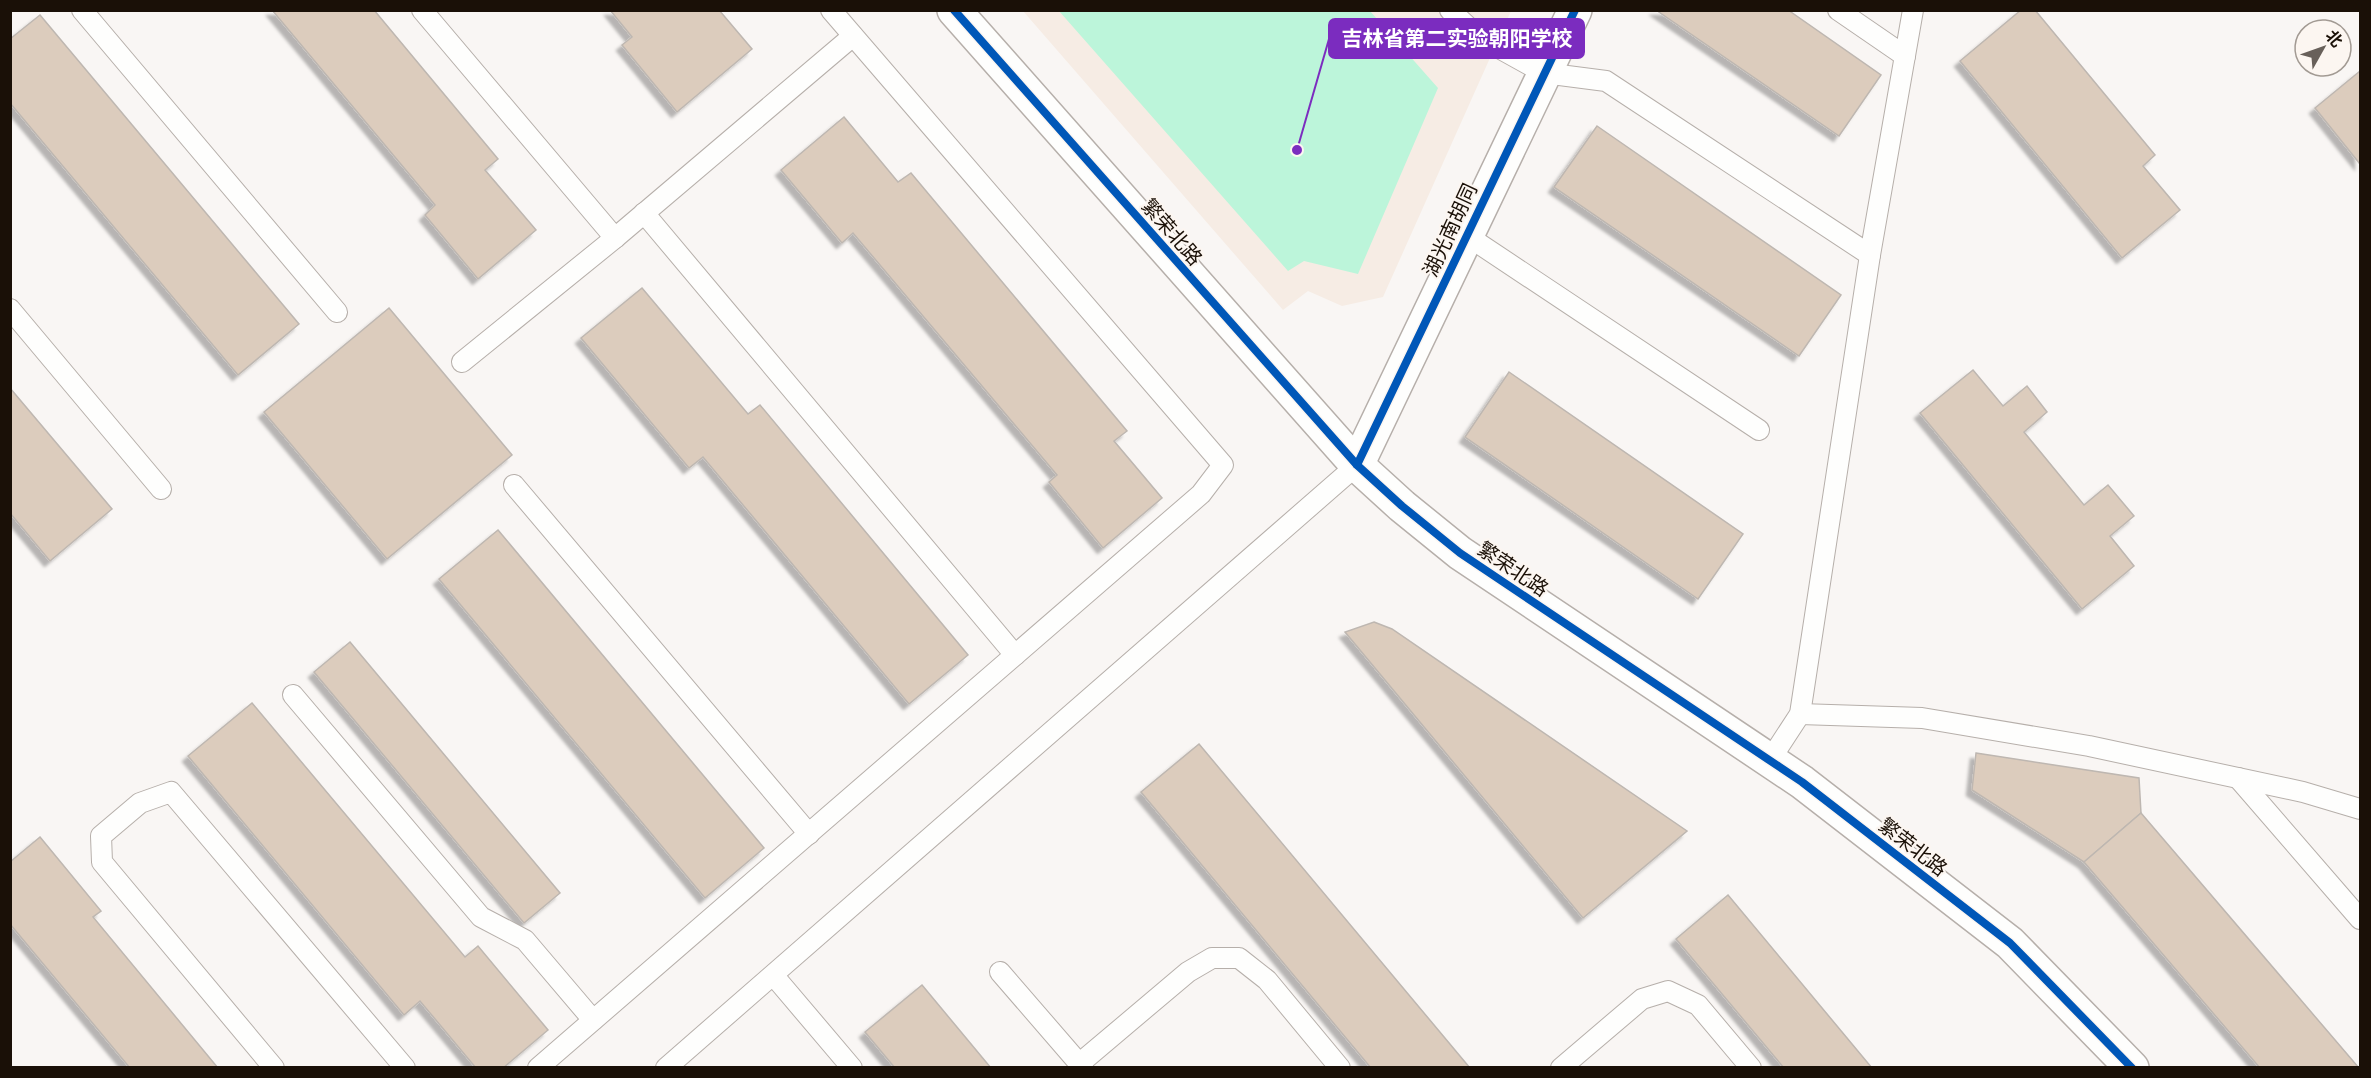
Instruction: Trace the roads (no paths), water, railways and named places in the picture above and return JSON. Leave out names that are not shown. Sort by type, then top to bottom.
[{"type":"street","name":"繁荣北路","points":[[954,10],[1357,465],[1402,506],[1460,553],[1770,760],[2010,944],[2132,1068]]},
{"type":"street","name":"湖光南胡同","points":[[1357,465],[1575,10]]},
{"type":"lane","points":[[82,10],[337,312]]},
{"type":"lane","points":[[422,10],[615,238]]},
{"type":"lane","points":[[538,1068],[1201,494],[1223,465],[831,10]]},
{"type":"lane","points":[[1450,10],[1479,37],[1544,73],[1606,81],[1870,255]]},
{"type":"lane","points":[[1838,10],[1905,56]]},
{"type":"lane","points":[[1770,760],[1800,714],[1870,255],[1913,10]]},
{"type":"lane","points":[[462,362],[615,238],[853,36]]},
{"type":"lane","points":[[644,213],[1016,655]]},
{"type":"lane","points":[[1466,235],[1759,430]]},
{"type":"lane","points":[[10,309],[161,489]]},
{"type":"lane","points":[[666,1068],[1357,465]]},
{"type":"lane","points":[[514,485],[808,834]]},
{"type":"lane","points":[[293,695],[481,917],[525,940],[593,1020]]},
{"type":"lane","points":[[1800,714],[1922,718],[2089,746],[2303,792],[2361,809]]},
{"type":"lane","points":[[2238,778],[2361,919]]},
{"type":"lane","points":[[274,1068],[102,862],[101,836],[140,803],[171,792],[405,1068]]},
{"type":"lane","points":[[1000,972],[1081,1066],[1188,972],[1212,958],[1239,958],[1267,980],[1340,1068]]},
{"type":"lane","points":[[774,976],[852,1068]]},
{"type":"lane","points":[[1561,1068],[1642,999],[1668,991],[1698,1005],[1751,1068]]},
{"type":"place","name":"吉林省第二实验朝阳学校","points":[[1297,150]]}]
